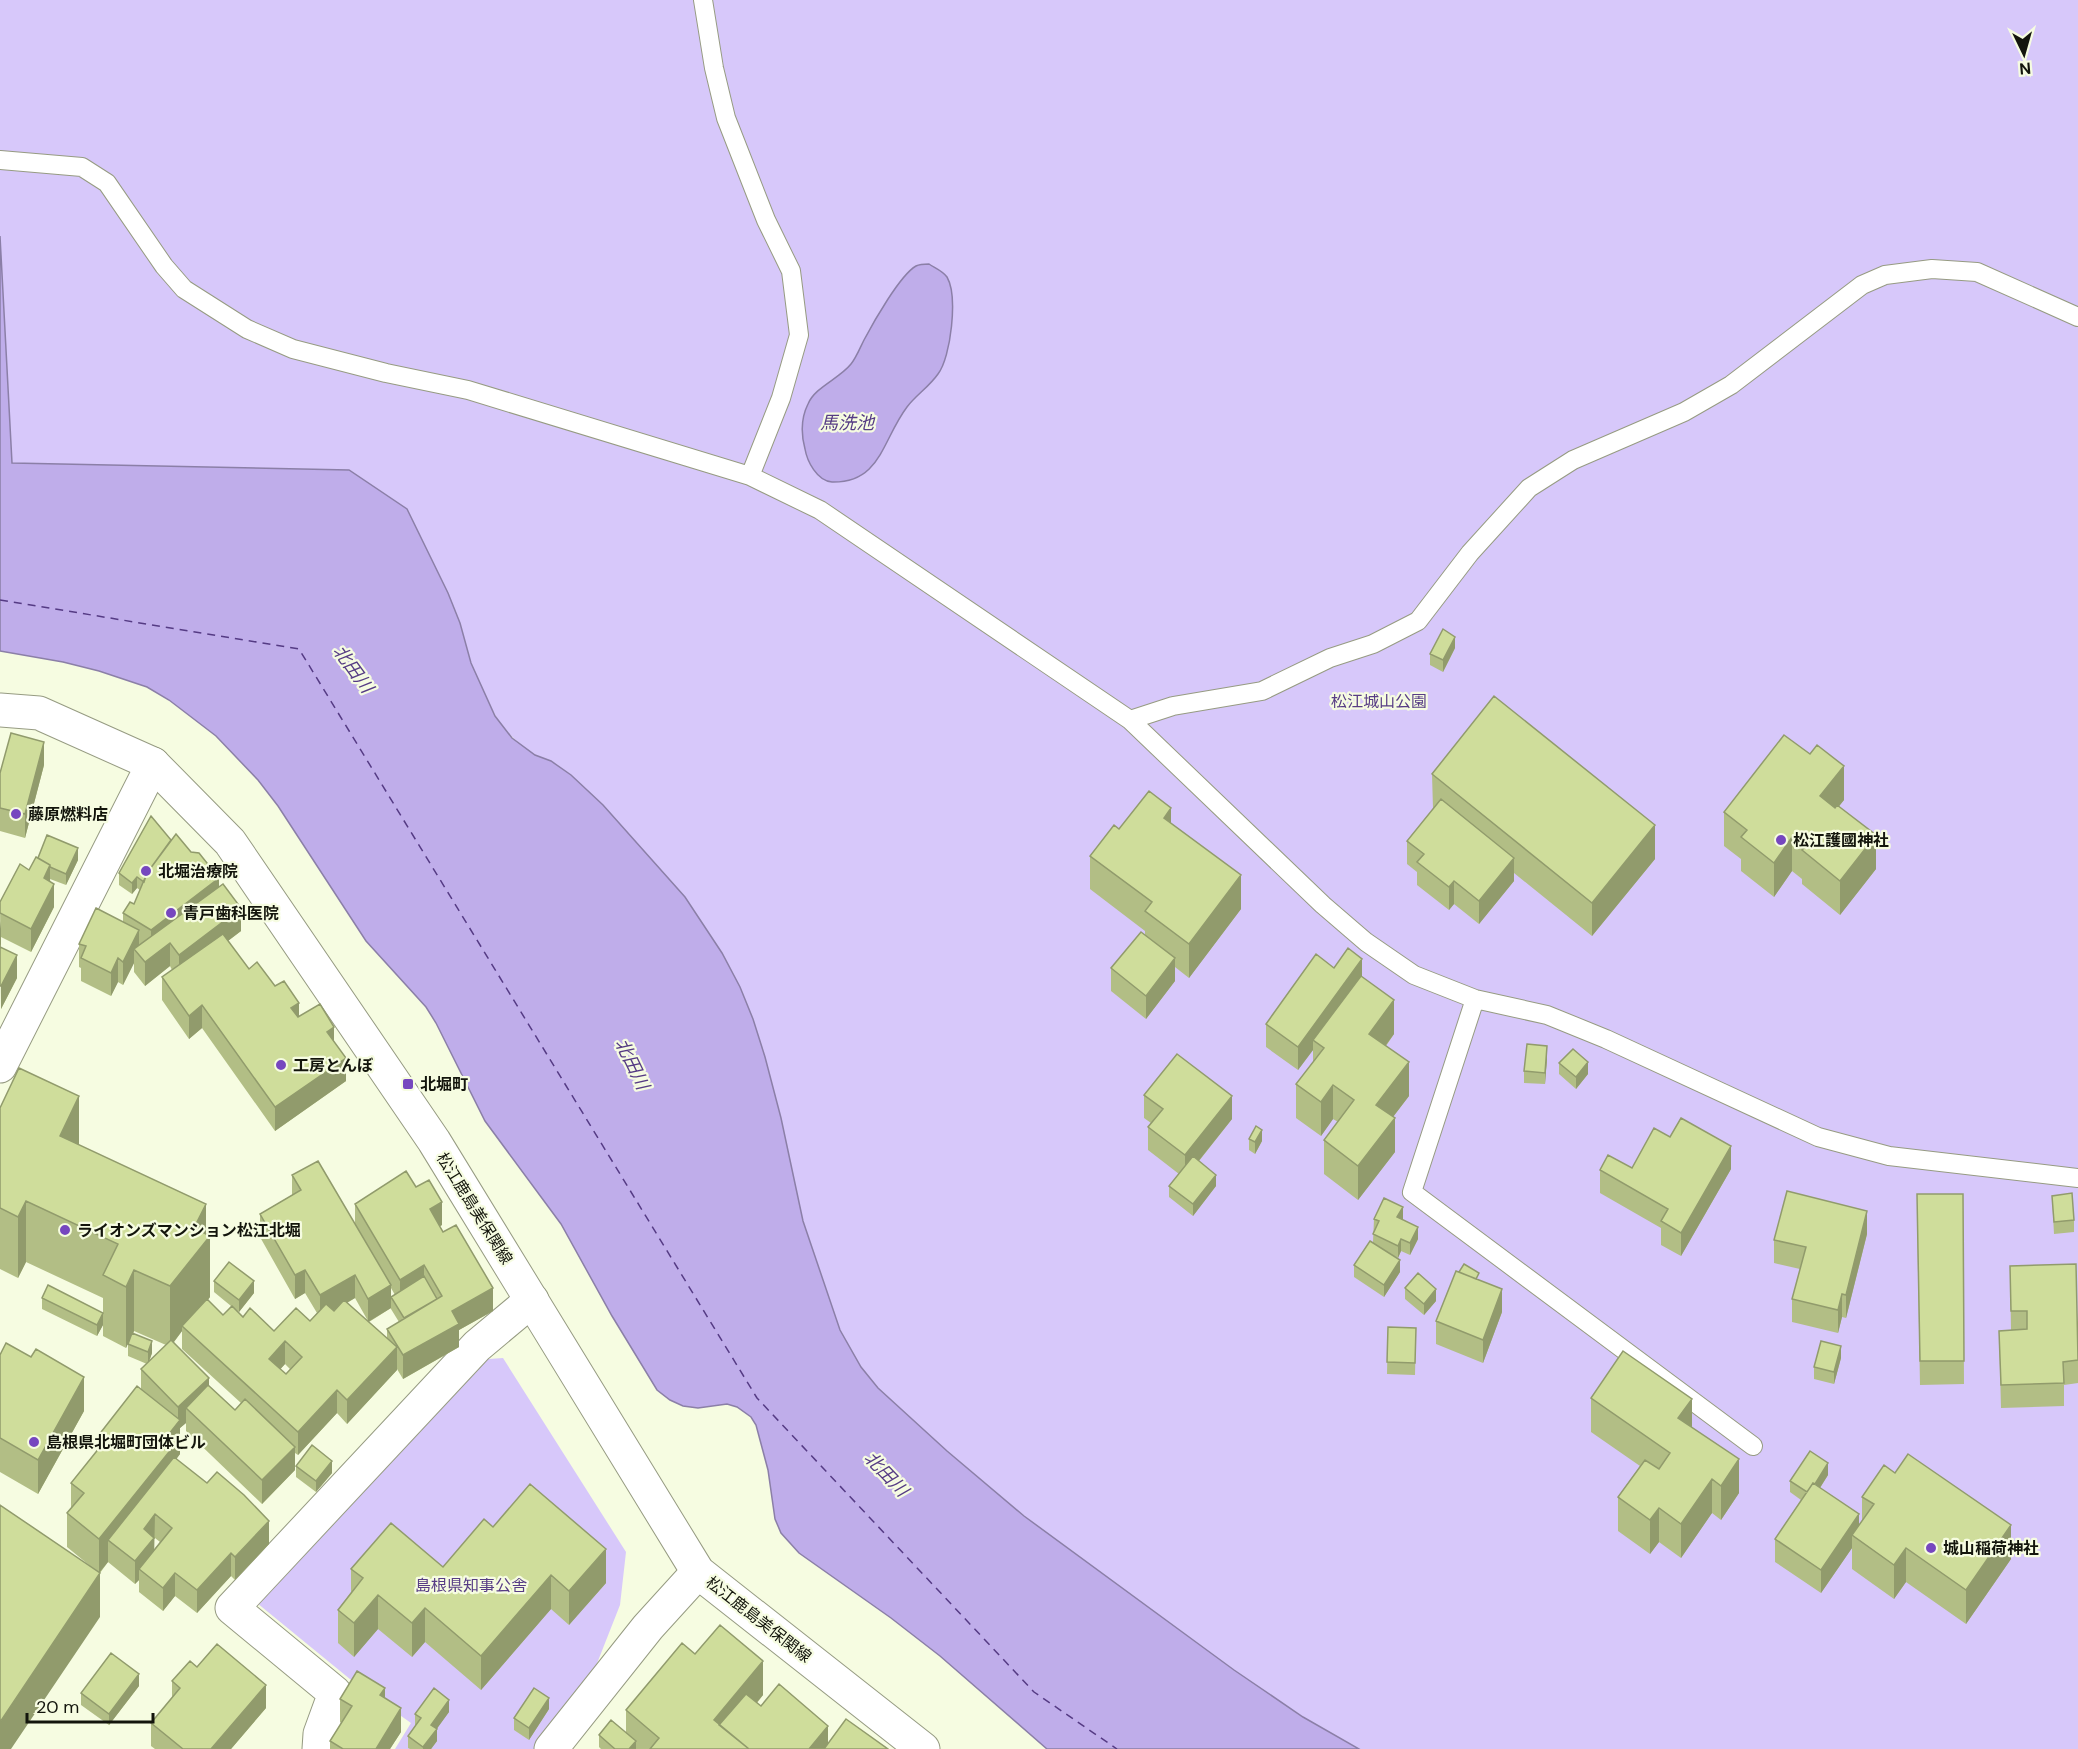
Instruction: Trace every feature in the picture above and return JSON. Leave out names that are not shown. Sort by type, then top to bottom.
[{"type":"main road","name":"松江鹿島美保関線","points":[[0,710],[39,713],[153,764],[230,842],[434,1141],[698,1572],[923,1749]]},
{"type":"main road","points":[[0,1066],[153,764]]},
{"type":"main road","points":[[319,1749],[320,1734],[335,1693],[232,1608],[477,1346],[532,1300]]},
{"type":"main road","points":[[551,1749],[648,1627],[698,1572]]},
{"type":"lane","points":[[703,0],[726,118],[766,220],[791,270],[799,335],[781,398],[750,476]]},
{"type":"lane","points":[[0,160],[82,167],[107,183],[164,266],[184,289],[247,329],[292,349],[386,373],[468,390],[750,476],[820,510],[1130,720],[1323,905],[1366,942],[1414,975],[1475,999],[1547,1015],[1617,1044],[1818,1137],[1889,1155],[2078,1178]]},
{"type":"lane","points":[[1130,720],[1173,706],[1262,691],[1330,658],[1372,644],[1418,621],[1470,553],[1529,488],[1573,460],[1684,412],[1731,386],[1862,285],[1885,275],[1932,268],[1977,272],[2078,316]]},
{"type":"lane","points":[[1475,999],[1412,1192],[1753,1446]]},
{"type":"green space","name":"松江城山公園","points":[[0,0],[2078,0],[2078,1749],[1359,1749],[1303,1717],[1234,1670],[1024,1516],[947,1451],[878,1388],[861,1367],[840,1330],[803,1221],[781,1118],[753,1019],[740,987],[722,953],[685,897],[603,805],[571,775],[551,761],[524,748],[502,727],[471,663],[460,623],[429,556],[348,470],[12,463],[0,236]]},
{"type":"green space","name":"島根県知事公舎","points":[[503,1358],[626,1552],[620,1605],[594,1671],[535,1749],[395,1749],[411,1723],[356,1684],[257,1603],[475,1360]]},
{"type":"water","name":"北田川","points":[[0,236],[12,463],[349,470],[407,509],[448,593],[460,623],[471,663],[495,716],[512,738],[535,755],[551,761],[571,775],[603,805],[685,897],[722,953],[740,987],[765,1057],[781,1118],[803,1221],[840,1330],[861,1367],[878,1388],[947,1451],[1024,1516],[1234,1670],[1303,1717],[1359,1749],[1047,1749],[940,1656],[799,1553],[781,1533],[775,1519],[768,1470],[756,1425],[751,1417],[737,1407],[727,1404],[698,1408],[683,1406],[657,1390],[612,1316],[561,1224],[485,1121],[426,1007],[366,941],[278,806],[258,780],[216,736],[169,700],[147,687],[63,662],[0,651]]},
{"type":"water","name":"馬洗池","points":[[929,264],[947,277],[952,298],[952,326],[943,366],[934,379],[907,407],[871,467],[861,475],[848,480],[827,481],[817,474],[806,454],[802,426],[808,404],[816,393],[851,364],[880,311],[902,279],[916,266]]},
{"type":"building","points":[[1443,629],[1455,637],[1443,660],[1430,654]]},
{"type":"building","points":[[1494,696],[1655,825],[1592,903],[1432,774]]},
{"type":"building","name":"藤原燃料店","points":[[11,733],[44,742],[25,814],[0,808],[0,773]]},
{"type":"building","points":[[1784,735],[1810,754],[1817,745],[1844,766],[1820,796],[1835,808],[1837,805],[1876,835],[1840,881],[1802,850],[1805,847],[1792,837],[1774,863],[1741,837],[1747,830],[1724,812]]},
{"type":"building","points":[[1149,791],[1171,808],[1164,818],[1241,875],[1189,944],[1145,911],[1152,902],[1090,856],[1114,825],[1119,829]]},
{"type":"building","points":[[1441,799],[1514,858],[1479,901],[1454,881],[1449,887],[1417,862],[1424,854],[1407,841]]},
{"type":"building","points":[[151,816],[171,840],[147,873],[144,882],[137,877],[132,883],[119,873]]},
{"type":"building","points":[[176,834],[191,852],[199,853],[219,878],[151,930],[123,913],[130,902],[134,904],[147,873]]},
{"type":"building","points":[[47,835],[78,848],[66,874],[50,867],[38,858]]},
{"type":"building","points":[[36,857],[50,865],[44,878],[54,884],[31,929],[0,913],[0,902],[20,864],[29,870]]},
{"type":"building","points":[[223,884],[241,908],[179,955],[170,943],[145,962],[134,949]]},
{"type":"building","points":[[96,908],[139,930],[123,962],[118,958],[111,973],[81,958],[86,946],[79,944]]},
{"type":"building","points":[[1141,932],[1175,958],[1146,996],[1111,968]]},
{"type":"building","points":[[223,934],[249,969],[257,962],[275,986],[284,981],[299,1003],[291,1008],[298,1017],[320,1004],[334,1027],[327,1032],[346,1058],[275,1107],[202,1005],[189,1016],[162,977]]},
{"type":"building","points":[[0,947],[17,955],[1,986],[0,986]]},
{"type":"building","points":[[1348,948],[1362,959],[1298,1047],[1266,1024],[1316,954],[1334,968]]},
{"type":"building","points":[[1361,976],[1394,1000],[1369,1034],[1409,1062],[1376,1105],[1395,1118],[1358,1166],[1324,1140],[1354,1100],[1333,1085],[1321,1102],[1296,1084],[1324,1048],[1313,1040]]},
{"type":"building","points":[[1527,1044],[1547,1046],[1545,1073],[1524,1071]]},
{"type":"building","points":[[1573,1049],[1588,1062],[1576,1077],[1559,1063]]},
{"type":"building","points":[[1177,1054],[1232,1096],[1185,1155],[1148,1127],[1163,1109],[1144,1095]]},
{"type":"building","points":[[19,1068],[79,1096],[60,1136],[206,1204],[194,1228],[210,1236],[170,1286],[134,1270],[126,1287],[103,1275],[118,1244],[26,1201],[18,1217],[0,1208],[0,1108]]},
{"type":"building","points":[[1681,1118],[1731,1146],[1681,1233],[1661,1221],[1668,1209],[1600,1170],[1608,1155],[1632,1168],[1654,1128],[1670,1137]]},
{"type":"building","points":[[1256,1126],[1262,1130],[1255,1142],[1249,1139]]},
{"type":"building","points":[[1193,1156],[1216,1175],[1193,1204],[1169,1186]]},
{"type":"building","points":[[318,1161],[391,1285],[368,1299],[355,1275],[320,1295],[305,1270],[295,1275],[260,1214],[301,1190],[292,1175]]},
{"type":"building","points":[[406,1171],[416,1187],[429,1180],[442,1202],[430,1209],[443,1232],[456,1225],[493,1288],[452,1311],[459,1324],[403,1355],[387,1329],[442,1296],[424,1265],[400,1280],[355,1204]]},
{"type":"building","points":[[1787,1191],[1867,1211],[1846,1295],[1842,1294],[1838,1310],[1792,1299],[1806,1247],[1774,1240]]},
{"type":"building","points":[[2072,1193],[2074,1220],[2054,1222],[2052,1196]]},
{"type":"building","points":[[1917,1194],[1963,1194],[1964,1361],[1920,1361]]},
{"type":"building","points":[[1384,1198],[1403,1207],[1397,1217],[1418,1227],[1410,1243],[1401,1239],[1398,1246],[1373,1234],[1379,1221],[1374,1219]]},
{"type":"building","points":[[1370,1241],[1400,1260],[1384,1285],[1354,1265]]},
{"type":"building","points":[[229,1262],[254,1281],[239,1300],[214,1281]]},
{"type":"building","points":[[1464,1264],[1479,1273],[1476,1279],[1459,1272]]},
{"type":"building","points":[[2076,1264],[2078,1360],[2063,1362],[2064,1383],[2001,1385],[1999,1331],[2027,1329],[2027,1311],[2011,1311],[2010,1266]]},
{"type":"building","points":[[1456,1271],[1502,1289],[1483,1340],[1436,1321]]},
{"type":"building","points":[[1418,1273],[1436,1289],[1424,1304],[1405,1288]]},
{"type":"building","points":[[424,1276],[437,1299],[404,1318],[391,1297]]},
{"type":"building","points":[[48,1285],[103,1313],[97,1325],[42,1298]]},
{"type":"building","points":[[207,1299],[223,1315],[232,1306],[243,1317],[250,1308],[274,1331],[296,1308],[310,1321],[326,1304],[334,1311],[344,1300],[397,1347],[347,1400],[337,1390],[298,1432],[182,1326]],"holes":[[[285,1341],[302,1357],[286,1374],[269,1359]]]},
{"type":"building","points":[[1388,1327],[1416,1328],[1415,1363],[1387,1362]]},
{"type":"building","points":[[132,1333],[152,1341],[148,1352],[128,1344]]},
{"type":"building","points":[[171,1340],[209,1378],[178,1407],[141,1369]]},
{"type":"building","points":[[1821,1341],[1841,1346],[1834,1372],[1814,1367]]},
{"type":"building","points":[[6,1343],[31,1357],[36,1349],[84,1377],[38,1460],[0,1438],[0,1355]]},
{"type":"building","points":[[1623,1351],[1692,1399],[1678,1418],[1739,1459],[1721,1486],[1712,1479],[1681,1524],[1659,1508],[1650,1520],[1618,1497],[1645,1460],[1659,1469],[1670,1453],[1591,1398]]},
{"type":"building","points":[[208,1385],[235,1410],[245,1399],[295,1447],[262,1480],[186,1408]]},
{"type":"building","points":[[137,1386],[180,1420],[169,1434],[177,1442],[99,1539],[67,1513],[84,1493],[71,1483],[104,1442],[98,1436]]},
{"type":"building","points":[[312,1445],[332,1461],[316,1481],[296,1466]]},
{"type":"building","points":[[1810,1451],[1828,1463],[1807,1492],[1790,1481]]},
{"type":"building","points":[[1908,1454],[2011,1525],[1966,1590],[1906,1548],[1894,1565],[1852,1535],[1874,1504],[1862,1497],[1884,1465],[1895,1473]]},
{"type":"building","points":[[174,1457],[207,1483],[217,1472],[269,1521],[235,1557],[231,1553],[197,1590],[175,1573],[163,1588],[139,1569],[172,1528],[155,1514],[144,1529],[154,1538],[135,1561],[108,1540]]},
{"type":"building","points":[[1813,1483],[1859,1514],[1821,1570],[1775,1539]]},
{"type":"building","points":[[530,1484],[606,1549],[569,1591],[551,1575],[481,1656],[425,1608],[412,1623],[378,1595],[354,1623],[338,1610],[363,1578],[351,1569],[391,1523],[443,1567],[484,1519],[493,1527]]},
{"type":"building","points":[[0,1505],[100,1573],[0,1722]]},
{"type":"building","points":[[720,1625],[763,1661],[714,1720],[749,1749],[650,1749],[659,1738],[626,1710],[682,1643],[695,1654]]},
{"type":"building","points":[[217,1644],[266,1685],[211,1749],[183,1749],[151,1723],[180,1688],[172,1681],[190,1661],[197,1667]]},
{"type":"building","points":[[111,1653],[139,1674],[109,1714],[81,1693]]},
{"type":"building","points":[[357,1671],[385,1688],[380,1695],[401,1708],[376,1749],[343,1749],[330,1741],[352,1706],[340,1699]]},
{"type":"building","points":[[779,1684],[828,1726],[809,1749],[749,1749],[719,1725],[746,1694],[761,1706]]},
{"type":"building","points":[[434,1688],[449,1700],[431,1725],[437,1729],[423,1747],[408,1736],[421,1718],[415,1714]]},
{"type":"building","points":[[534,1688],[549,1698],[529,1728],[514,1718]]},
{"type":"building","points":[[846,1719],[888,1749],[824,1749]]},
{"type":"building","points":[[611,1720],[636,1741],[629,1749],[615,1749],[599,1735]]},
{"type":"ferry route","points":[[0,600],[299,649],[757,1398],[1034,1692],[1117,1749]]},
{"type":"place","name":"藤原燃料店","points":[[16,814]]},
{"type":"place","name":"松江護國神社","points":[[1781,840]]},
{"type":"place","name":"北堀治療院","points":[[146,871]]},
{"type":"place","name":"青戸歯科医院","points":[[171,913]]},
{"type":"place","name":"工房とんぼ","points":[[281,1065]]},
{"type":"place","name":"北堀町","points":[[408,1084]]},
{"type":"place","name":"ライオンズマンション松江北堀","points":[[65,1230]]},
{"type":"place","name":"島根県北堀町団体ビル","points":[[34,1442]]},
{"type":"place","name":"城山稲荷神社","points":[[1931,1548]]}]
